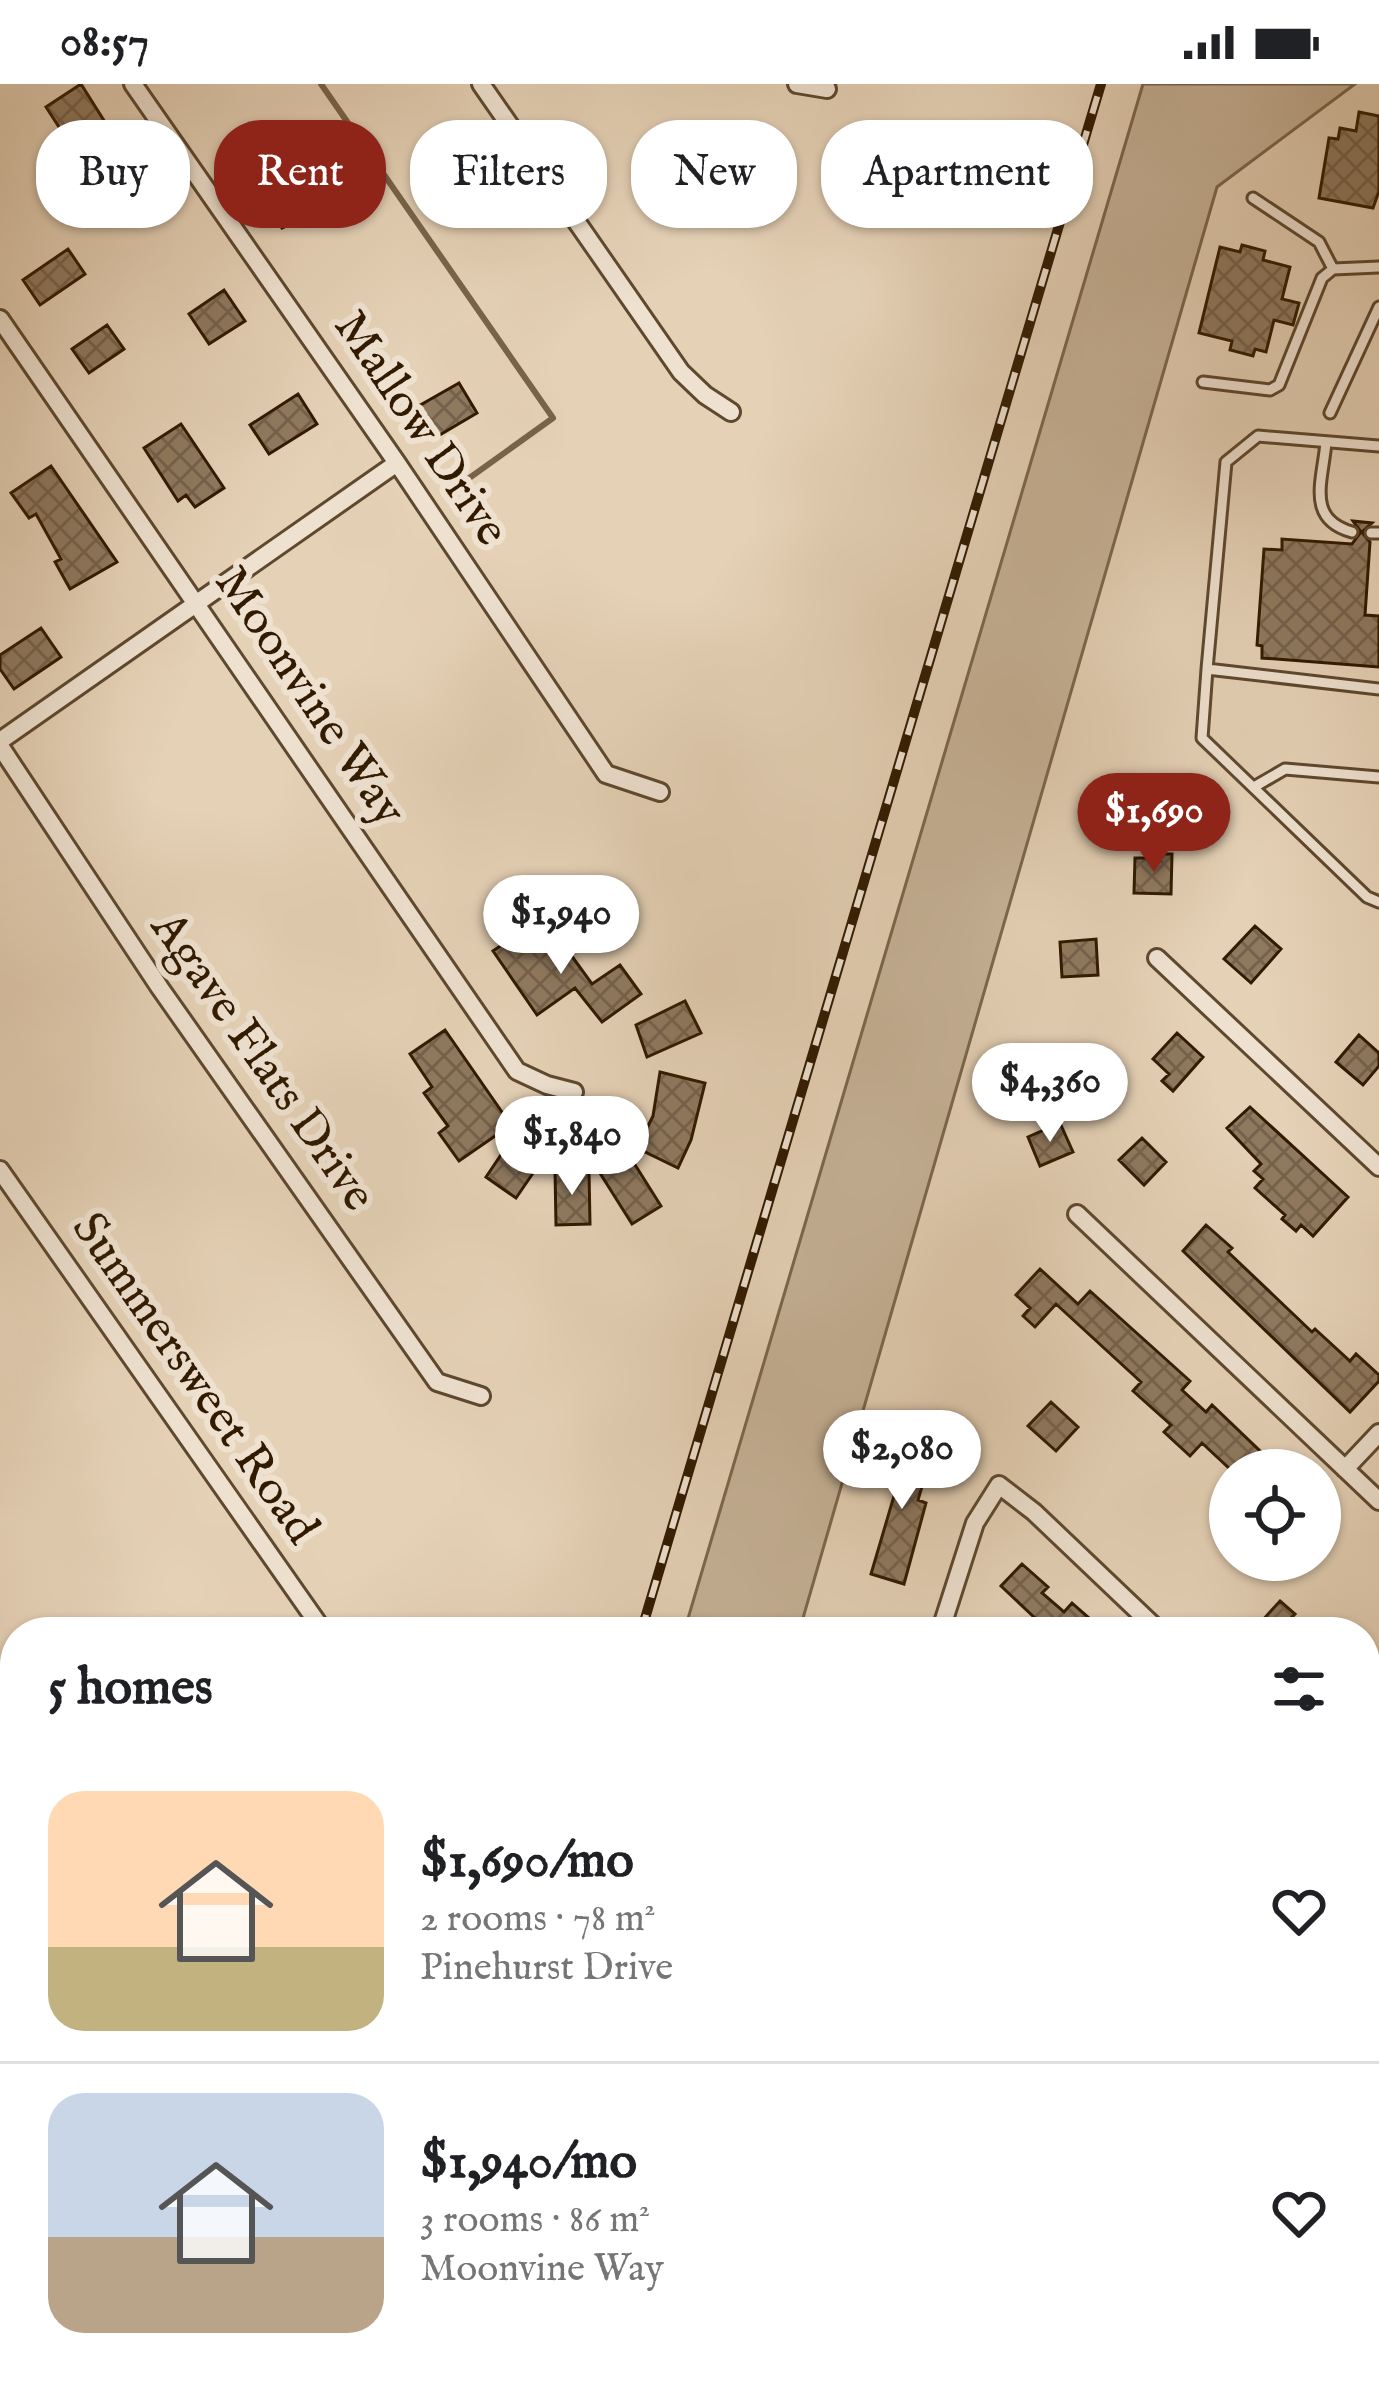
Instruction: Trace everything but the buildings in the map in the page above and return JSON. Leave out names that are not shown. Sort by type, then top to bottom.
[{"type":"street","name":"Mallow Drive","points":[[133,84],[398,463],[606,774],[660,792]]},
{"type":"street","points":[[481,84],[681,372],[731,412]]},
{"type":"street","points":[[797,84],[827,89]]},
{"type":"street","name":"Moonvine Way","points":[[0,319],[517,1071],[574,1092]]},
{"type":"street","points":[[0,744],[398,463]]},
{"type":"street","name":"Agave Flats Drive","points":[[0,744],[160,988],[437,1382],[482,1396]]},
{"type":"street","points":[[1157,958],[1379,1167]]},
{"type":"street","name":"Summersweet Road","points":[[0,1170],[313,1617]]},
{"type":"street","points":[[1076,1214],[1379,1501]]},
{"type":"street","points":[[1345,1469],[1379,1433]]},
{"type":"street","points":[[945,1617],[975,1522],[998,1485],[1034,1512],[1144,1617]]},
{"type":"lane","points":[[1253,198],[1319,242],[1333,269]]},
{"type":"lane","points":[[1203,382],[1270,390],[1279,386],[1322,278],[1333,269],[1379,267]]},
{"type":"lane","points":[[1330,413],[1379,307]]},
{"type":"lane","points":[[1379,446],[1258,436],[1226,461],[1202,738],[1367,896],[1379,902]]},
{"type":"lane","points":[[1326,442],[1320,507],[1324,518],[1352,532]]},
{"type":"lane","points":[[1207,669],[1379,689]]},
{"type":"lane","points":[[1254,787],[1285,769],[1379,777]]},
{"type":"shaded area","points":[[1143,84],[1355,84],[1217,187],[803,1617],[688,1617]]},
{"type":"waterway","points":[[321,84],[553,418],[447,494]]},
{"type":"railway","points":[[645,1617],[1101,84]]}]
